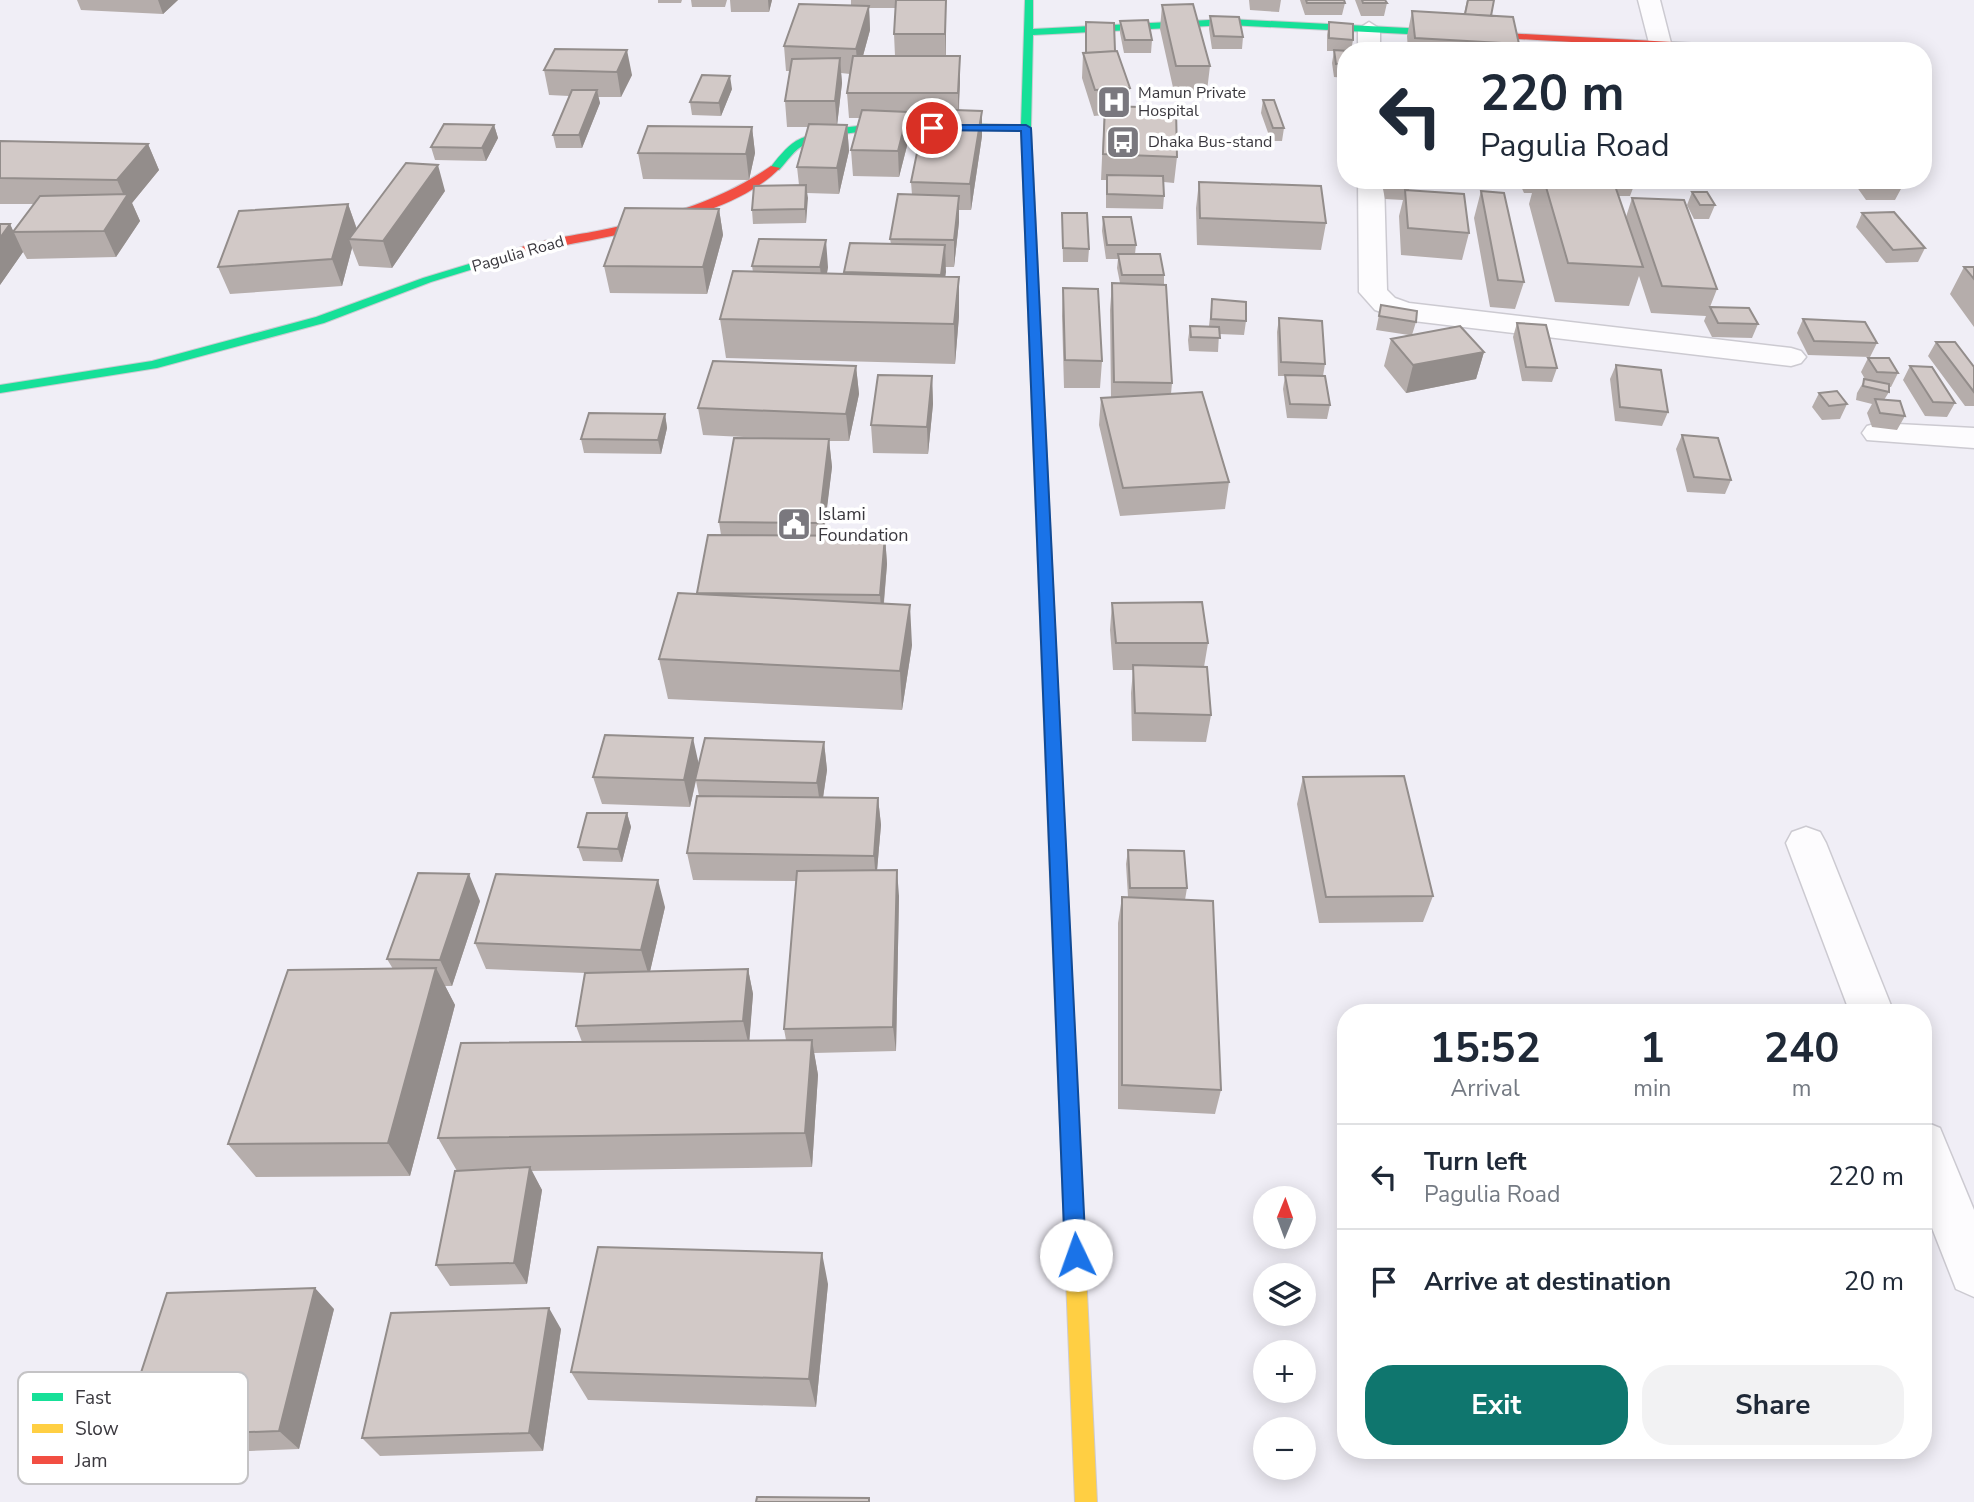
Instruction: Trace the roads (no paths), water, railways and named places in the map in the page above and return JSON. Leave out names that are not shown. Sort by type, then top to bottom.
[{"type":"main road","points":[[1029,0],[1026,128],[1086,1502]]},
{"type":"main road","points":[[1029,32],[1228,22],[1369,40],[1563,42]]},
{"type":"main road","name":"Pagulia Road","points":[[0,389],[153,365],[320,320],[427,280],[550,243],[698,210],[743,192],[774,170],[799,143],[837,134],[909,128],[1026,128]]},
{"type":"street","points":[[1649,0],[1660,42]]},
{"type":"street","points":[[1371,189],[1373,292],[1385,304],[1405,311],[1791,357]]},
{"type":"street","points":[[1878,433],[1974,438]]},
{"type":"street","points":[[1806,843],[1869,1004]]},
{"type":"street","points":[[1932,1166],[1974,1272]]},
{"type":"place","name":"Mamun Private Hospital","points":[[1114,102]]},
{"type":"place","name":"Dhaka Bus-stand","points":[[1123,142]]},
{"type":"place","name":"Islami Foundation","points":[[794,524]]}]
